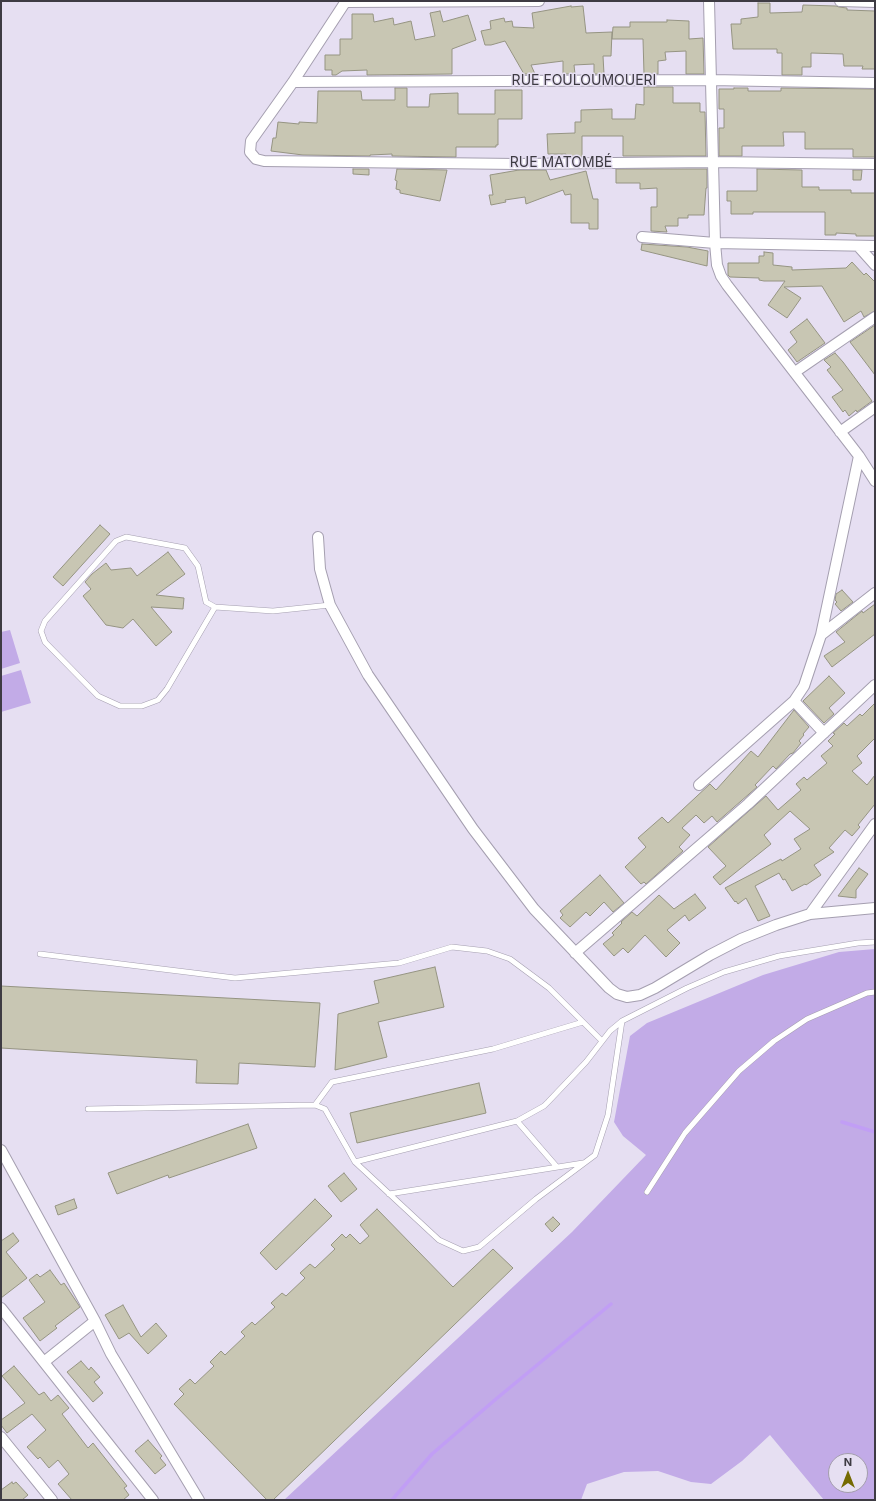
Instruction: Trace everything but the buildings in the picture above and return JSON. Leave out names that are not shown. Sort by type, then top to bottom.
[{"type":"street","points":[[293,82],[346,1],[539,1]]},
{"type":"street","points":[[709,1],[715,243],[717,265],[721,276],[859,456],[875,481]]},
{"type":"street","points":[[840,1],[875,2]]},
{"type":"street","name":"RUE FOULOUMOUERI","points":[[293,82],[711,80],[875,83]]},
{"type":"street","name":"RUE MATOMBÉ","points":[[293,82],[251,141],[250,152],[256,159],[264,161],[516,164],[713,162],[875,164]]},
{"type":"street","points":[[642,237],[715,243],[875,246]]},
{"type":"street","points":[[858,246],[875,265]]},
{"type":"street","points":[[795,372],[875,316]]},
{"type":"street","points":[[840,432],[875,407]]},
{"type":"street","points":[[699,785],[794,701],[804,686],[821,635],[859,456]]},
{"type":"street","points":[[318,538],[320,570],[330,605],[368,675],[473,829],[534,909],[609,988],[617,994],[627,997],[640,995],[741,939],[776,925],[810,914],[875,908]]},
{"type":"street","points":[[821,635],[875,593]]},
{"type":"street","points":[[575,953],[748,804],[875,685]]},
{"type":"street","points":[[794,701],[824,733]]},
{"type":"street","points":[[810,914],[875,824]]},
{"type":"street","points":[[1,1150],[95,1321],[111,1354],[199,1500]]},
{"type":"street","points":[[1,1308],[153,1500]]},
{"type":"street","points":[[44,1362],[95,1321]]},
{"type":"street","points":[[1,1437],[52,1500]]},
{"type":"lane","points":[[215,607],[167,689],[158,700],[142,706],[120,706],[98,696],[45,642],[41,631],[45,621],[116,541],[126,537],[185,548],[198,566],[206,602],[215,607],[273,611],[330,605]]},
{"type":"lane","points":[[355,1162],[517,1120],[544,1106],[586,1062],[610,1031],[622,1021],[687,988],[724,972],[779,956],[858,943],[875,942]]},
{"type":"lane","points":[[40,954],[235,978],[399,963],[452,947],[487,951],[510,959],[549,988],[602,1041]]},
{"type":"lane","points":[[647,1192],[685,1133],[740,1071],[774,1041],[807,1019],[867,993],[875,992]]},
{"type":"lane","points":[[88,1109],[315,1105],[325,1108],[355,1162],[439,1240],[463,1251],[479,1247],[536,1199],[560,1183],[584,1162],[595,1155],[608,1115],[622,1021]]},
{"type":"lane","points":[[315,1105],[332,1082],[493,1049],[583,1022]]},
{"type":"lane","points":[[517,1120],[557,1167]]},
{"type":"lane","points":[[389,1194],[584,1162]]},
{"type":"shaded area","points":[[10,630],[20,663],[1,669],[1,632]]},
{"type":"shaded area","points":[[21,670],[31,703],[1,712],[1,676]]},
{"type":"shaded area","points":[[875,949],[875,1500],[824,1500],[770,1435],[742,1461],[711,1484],[691,1482],[658,1471],[624,1472],[587,1484],[581,1500],[284,1500],[572,1232],[646,1155],[623,1136],[614,1122],[630,1036],[647,1023],[763,975],[839,952]]},
{"type":"waterway","points":[[842,1122],[875,1132]]},
{"type":"waterway","points":[[392,1500],[432,1454],[611,1304]]}]
